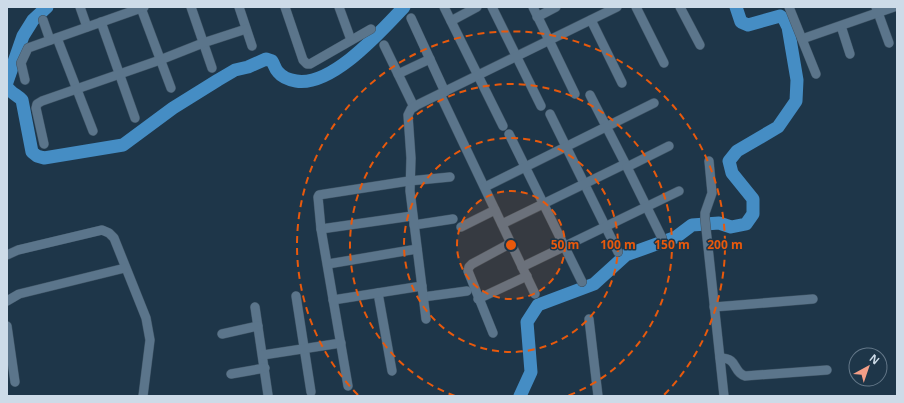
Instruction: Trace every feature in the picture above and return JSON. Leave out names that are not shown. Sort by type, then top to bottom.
[{"type":"street","points":[[80,7],[87,27]]},
{"type":"street","points":[[191,7],[212,68]]},
{"type":"street","points":[[239,7],[252,46]]},
{"type":"street","points":[[285,7],[303,60],[306,64],[310,64],[370,29]]},
{"type":"street","points":[[339,7],[351,40]]},
{"type":"street","points":[[444,7],[503,126]]},
{"type":"street","points":[[451,21],[477,7]]},
{"type":"street","points":[[492,7],[541,106]]},
{"type":"street","points":[[533,7],[576,94]]},
{"type":"street","points":[[537,17],[556,7]]},
{"type":"street","points":[[426,319],[409,181],[411,158],[408,115],[414,107],[617,7]]},
{"type":"street","points":[[636,7],[664,63]]},
{"type":"street","points":[[680,7],[700,45]]},
{"type":"street","points":[[789,7],[816,74]]},
{"type":"street","points":[[802,39],[841,26],[877,10],[894,7]]},
{"type":"street","points":[[26,80],[21,63],[28,48],[101,22],[123,10],[142,8],[171,88]]},
{"type":"street","points":[[877,10],[889,43]]},
{"type":"street","points":[[411,18],[495,210],[535,294]]},
{"type":"street","points":[[43,20],[54,39],[77,89],[93,131]]},
{"type":"street","points":[[591,20],[622,83]]},
{"type":"street","points":[[101,22],[135,118]]},
{"type":"street","points":[[841,26],[850,54]]},
{"type":"street","points":[[44,144],[36,113],[37,104],[42,101],[246,29]]},
{"type":"street","points":[[384,46],[414,107]]},
{"type":"street","points":[[398,74],[430,59]]},
{"type":"street","points":[[590,95],[662,238]]},
{"type":"street","points":[[485,187],[654,103]]},
{"type":"street","points":[[550,114],[618,252]]},
{"type":"street","points":[[509,134],[582,282]]},
{"type":"street","points":[[502,224],[668,146]]},
{"type":"street","points":[[709,161],[712,193],[705,213],[705,219],[724,396]]},
{"type":"street","points":[[348,386],[317,200],[320,195],[409,181],[450,177]]},
{"type":"street","points":[[522,267],[564,245],[679,191]]},
{"type":"street","points":[[462,226],[495,210]]},
{"type":"street","points":[[321,229],[413,220],[454,220]]},
{"type":"street","points":[[7,255],[18,250],[102,230],[109,233],[114,238],[146,318],[150,340],[143,396]]},
{"type":"street","points":[[493,334],[468,271],[472,264],[511,243]]},
{"type":"street","points":[[328,264],[417,249]]},
{"type":"street","points":[[7,301],[19,294],[126,268]]},
{"type":"street","points":[[478,299],[527,276]]},
{"type":"street","points":[[334,300],[422,286]]},
{"type":"street","points":[[423,298],[467,291]]},
{"type":"street","points":[[378,293],[392,371]]},
{"type":"street","points":[[296,296],[310,392]]},
{"type":"street","points":[[714,307],[813,299]]},
{"type":"street","points":[[255,307],[268,395]]},
{"type":"street","points":[[589,319],[598,396]]},
{"type":"street","points":[[7,326],[15,382]]},
{"type":"street","points":[[222,334],[258,326]]},
{"type":"street","points":[[263,355],[341,343]]},
{"type":"street","points":[[720,358],[728,358],[731,360],[739,374],[745,376],[827,370]]},
{"type":"street","points":[[231,374],[264,368]]},
{"type":"waterway","points":[[7,82],[23,36],[33,20],[47,7]]},
{"type":"waterway","points":[[7,87],[22,100],[32,152],[37,156],[44,158],[123,145],[173,108],[218,80],[235,70],[248,67],[266,59],[272,61],[280,74],[291,80],[310,81],[325,75],[340,67],[369,43],[404,7]]},
{"type":"waterway","points":[[520,396],[531,372],[527,322],[538,305],[594,284],[626,255],[676,237],[692,225],[719,223],[731,227],[746,224],[753,214],[753,199],[732,173],[729,161],[737,151],[778,127],[796,101],[797,80],[788,27],[784,19],[780,16],[748,25],[741,22],[736,7]]}]
